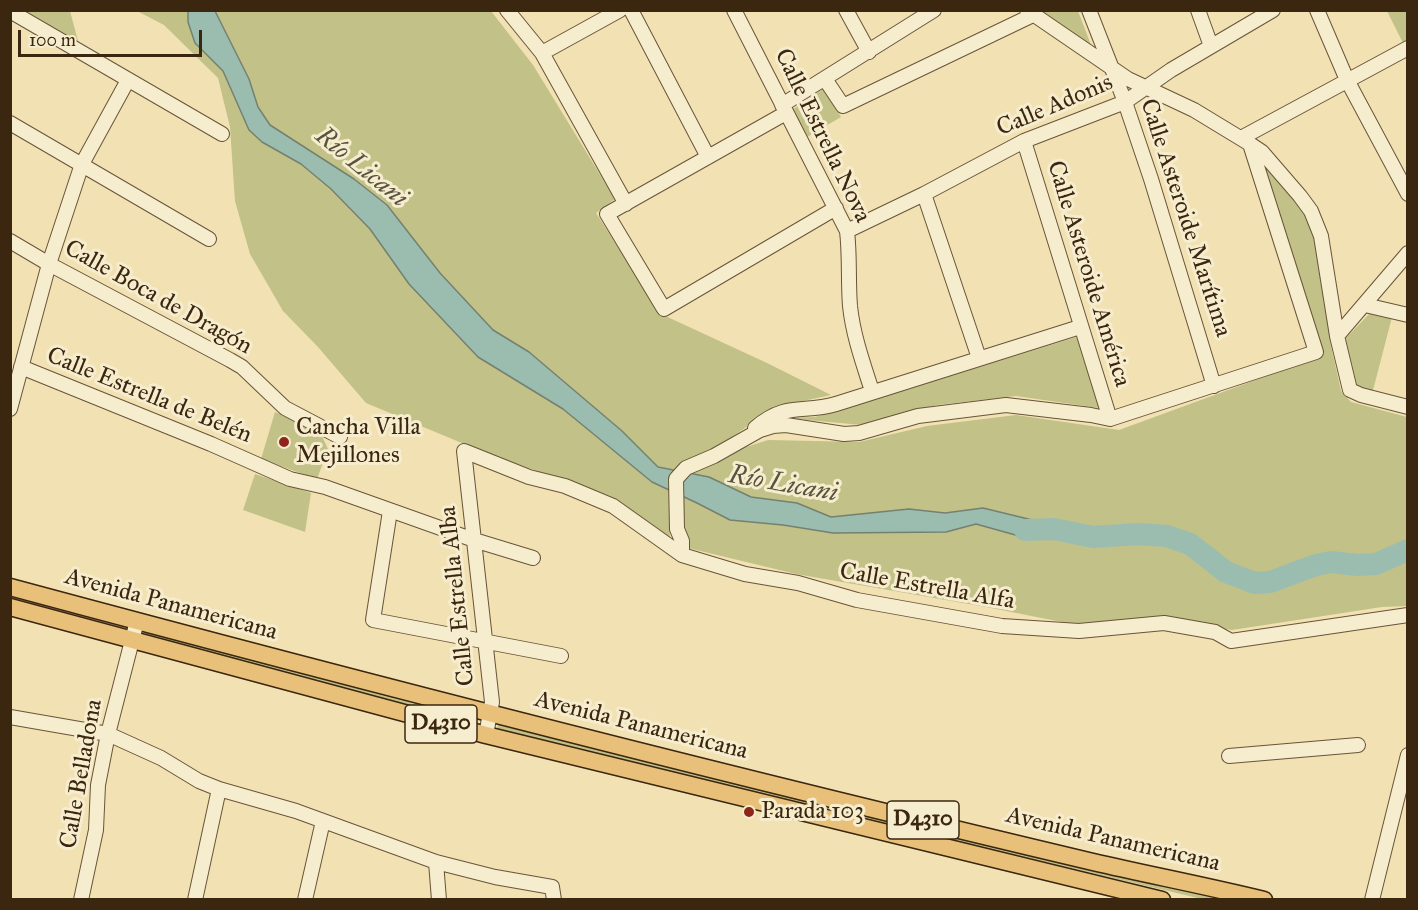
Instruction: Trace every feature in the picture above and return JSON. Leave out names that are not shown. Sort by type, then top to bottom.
[{"type":"main road","name":"Avenida Panamericana","points":[[10,587],[490,713],[1095,862],[1241,897],[1264,900]]},
{"type":"main road","name":"Avenida Panamericana","points":[[10,607],[486,735],[1162,900]]},
{"type":"street","points":[[507,10],[542,53],[626,204]]},
{"type":"street","points":[[542,53],[620,10]]},
{"type":"street","points":[[631,10],[708,157]]},
{"type":"street","name":"Calle Estrella Nova","points":[[734,10],[847,231],[850,254],[850,304],[855,337],[872,391]]},
{"type":"street","points":[[846,10],[869,52]]},
{"type":"street","points":[[836,208],[664,309],[607,214],[708,157],[934,10]]},
{"type":"street","name":"Calle Asteroide Marítima","points":[[1089,10],[1125,102],[1151,179],[1214,386]]},
{"type":"street","points":[[1198,10],[1211,46]]},
{"type":"street","name":"Calle Adonis","points":[[847,231],[924,194],[1024,141],[1125,102],[1171,70],[1273,10]]},
{"type":"street","points":[[1317,10],[1347,80],[1407,194]]},
{"type":"street","points":[[10,11],[222,134]]},
{"type":"street","points":[[825,79],[843,106],[1031,12],[1110,64],[1128,79],[1194,110],[1262,152],[1300,196],[1317,223],[1337,336],[1350,390],[1407,407]]},
{"type":"street","points":[[1245,141],[1347,80],[1407,48]]},
{"type":"street","points":[[10,410],[49,264],[82,164],[128,80]]},
{"type":"street","points":[[10,123],[209,239]]},
{"type":"street","name":"Calle Asteroide América","points":[[1024,141],[1110,419]]},
{"type":"street","points":[[682,555],[682,541],[677,529],[676,479],[686,468],[714,456],[760,430],[786,425],[844,434],[859,433],[918,417],[1006,405],[1091,414],[1110,419],[1316,352],[1245,141]]},
{"type":"street","points":[[924,194],[979,358]]},
{"type":"street","name":"Calle Boca de Dragón","points":[[10,242],[230,360],[242,368],[285,408],[340,437]]},
{"type":"street","points":[[1337,336],[1407,253]]},
{"type":"street","points":[[1365,305],[1407,315]]},
{"type":"street","points":[[740,441],[764,420],[781,412],[833,405],[1080,327]]},
{"type":"street","name":"Calle Estrella de Belén","points":[[21,367],[290,479],[326,487],[474,540],[533,558]]},
{"type":"street","name":"Calle Estrella Alfa","points":[[464,451],[529,477],[565,486],[613,506],[682,555],[745,574],[798,583],[857,600],[1002,626],[1079,631],[1164,622],[1215,632],[1231,641],[1407,615]]},
{"type":"street","name":"Calle Estrella Alba","points":[[464,451],[492,702],[486,735]]},
{"type":"street","points":[[390,511],[373,620],[561,656]]},
{"type":"street","name":"Calle Belladona","points":[[81,900],[96,830],[98,785],[108,734],[137,621]]},
{"type":"street","points":[[10,717],[108,734],[161,758],[199,781],[219,789],[323,821],[436,862],[495,877],[552,887],[554,900]]},
{"type":"street","points":[[1230,756],[1358,745]]},
{"type":"street","points":[[1372,900],[1407,755]]},
{"type":"street","points":[[195,900],[219,789]]},
{"type":"street","points":[[305,900],[323,821]]},
{"type":"street","points":[[436,862],[439,900]]},
{"type":"green space","points":[[26,11],[70,11],[78,41]]},
{"type":"green space","points":[[137,11],[188,11],[195,42],[223,71],[249,130],[262,142],[301,164],[331,189],[370,229],[478,357],[563,409],[652,482],[669,490],[670,539],[610,496],[488,454],[366,403],[318,347],[283,311],[250,254],[235,201],[230,127],[218,78],[164,25]]},
{"type":"green space","points":[[215,11],[491,11],[533,65],[615,199],[596,213],[661,314],[831,395],[775,407],[729,439],[737,450],[768,440],[859,442],[927,426],[1016,415],[1119,430],[1321,356],[1261,160],[1310,220],[1315,232],[1331,346],[1341,391],[1351,402],[1407,417],[1407,606],[1382,607],[1232,630],[1161,617],[1072,624],[796,574],[688,548],[684,532],[683,496],[697,503],[783,525],[833,533],[946,532],[976,524],[1019,536],[1059,535],[1052,525],[983,508],[945,513],[909,509],[831,517],[797,503],[751,497],[709,477],[658,467],[622,431],[529,352],[493,330],[440,273],[387,205],[354,179],[270,125],[258,107],[249,79]]},
{"type":"green space","points":[[1035,11],[1078,11],[1091,45]]},
{"type":"green space","points":[[1387,11],[1407,11],[1407,43],[1404,45]]},
{"type":"green space","points":[[823,89],[841,117],[807,137],[792,110]]},
{"type":"green space","points":[[1371,312],[1392,317],[1372,394],[1357,387],[1352,377],[1344,340]]},
{"type":"green space","points":[[1077,337],[1099,408],[1016,396],[937,405],[862,425],[785,418],[815,417]]},
{"type":"green space","points":[[275,412],[320,432],[328,449],[317,479],[261,459]]},
{"type":"green space","points":[[255,474],[311,493],[305,532],[243,510]]},
{"type":"green space","points":[[145,631],[473,720],[471,725],[144,637]]},
{"type":"green space","points":[[498,725],[1218,897],[1217,899],[1202,899],[496,732]]},
{"type":"shaded area","name":"Río Licani","points":[[188,11],[215,11],[249,79],[258,107],[270,125],[354,179],[387,205],[440,273],[493,330],[529,352],[622,431],[658,467],[709,477],[751,497],[797,503],[831,517],[909,509],[945,513],[983,508],[1053,525],[1059,536],[1019,536],[976,524],[946,532],[833,533],[730,520],[652,482],[563,409],[478,357],[409,284],[370,229],[331,189],[301,164],[262,142],[249,130],[223,71],[195,43],[188,22]]},
{"type":"waterway","name":"Río Licani","points":[[1025,530],[1054,529],[1093,537],[1137,534],[1167,536],[1190,544],[1226,572],[1255,583],[1270,582],[1316,565],[1331,562],[1376,564],[1408,550]]},
{"type":"place","name":"Cancha Villa Mejillones","points":[[284,442]]},
{"type":"place","name":"Parada 103","points":[[749,812]]}]
